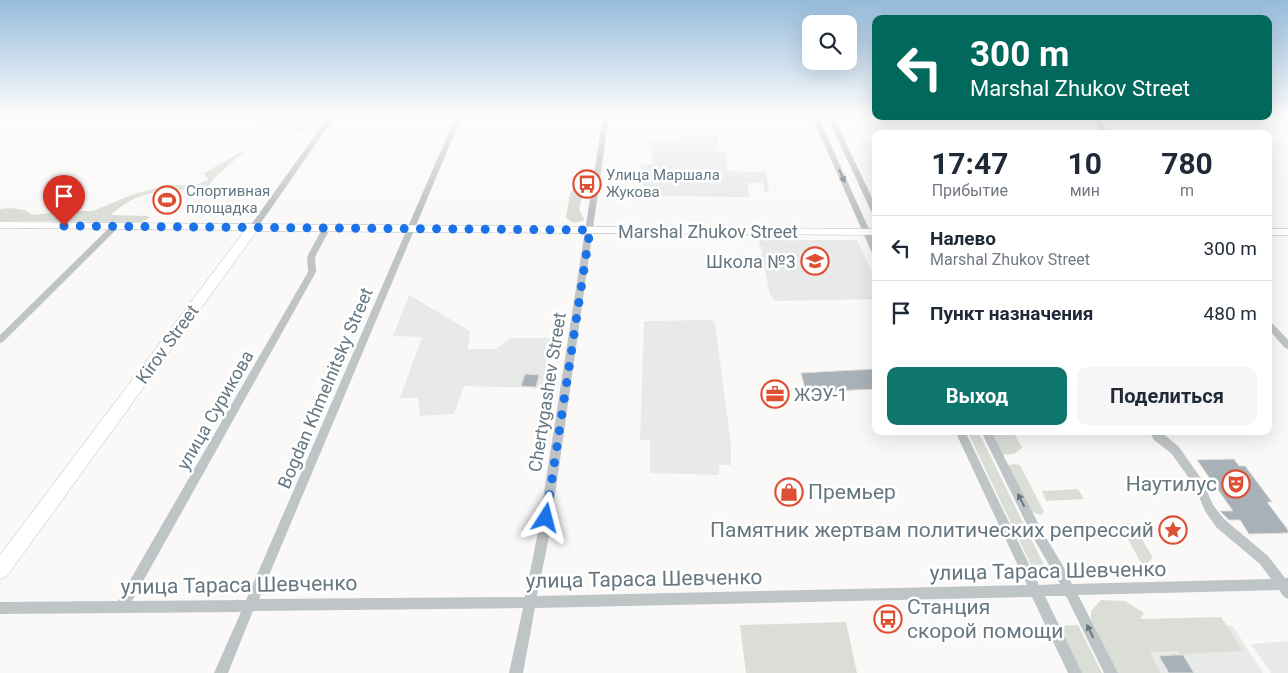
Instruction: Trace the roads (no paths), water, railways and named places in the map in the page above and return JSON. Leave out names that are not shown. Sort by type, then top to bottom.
[{"type":"main road","name":"Marshal Zhukov Street","points":[[0,225],[871,232]]},
{"type":"main road","name":"Kirov Street","points":[[0,570],[253,228]]},
{"type":"main road","points":[[1272,232],[1288,232]]},
{"type":"street","name":"Kirov Street","points":[[253,228],[310,147]]},
{"type":"street","name":"Bogdan Khmelnitsky Street","points":[[221,673],[445,147]]},
{"type":"street","name":"Chertygashev Street","points":[[516,673],[543,537],[602,147]]},
{"type":"street","points":[[830,147],[871,232]]},
{"type":"street","points":[[845,147],[872,205]]},
{"type":"street","points":[[0,340],[115,227]]},
{"type":"street","name":"улица Сурикова","points":[[122,606],[312,272],[311,257],[327,227]]},
{"type":"street","points":[[1272,329],[1288,346]]},
{"type":"street","points":[[962,435],[1076,673]]},
{"type":"street","points":[[988,435],[1111,673]]},
{"type":"street","points":[[1158,435],[1175,450],[1198,483],[1209,508],[1220,523],[1264,560],[1286,587]]},
{"type":"street","name":"улица Тараса Шевченко","points":[[0,608],[529,601],[1069,589],[1286,587]]},
{"type":"place","name":"Улица Маршала Жукова","points":[[587,184]]},
{"type":"place","name":"Спортивная площадка","points":[[167,200]]},
{"type":"place","name":"Школа №3","points":[[815,261]]},
{"type":"place","name":"ЖЭУ-1","points":[[775,394]]},
{"type":"place","name":"Наутилус","points":[[1236,484]]},
{"type":"place","name":"Премьер","points":[[789,492]]},
{"type":"place","name":"Памятник жертвам политических репрессий","points":[[1173,530]]},
{"type":"place","name":"Станция скорой помощи","points":[[888,619]]}]
